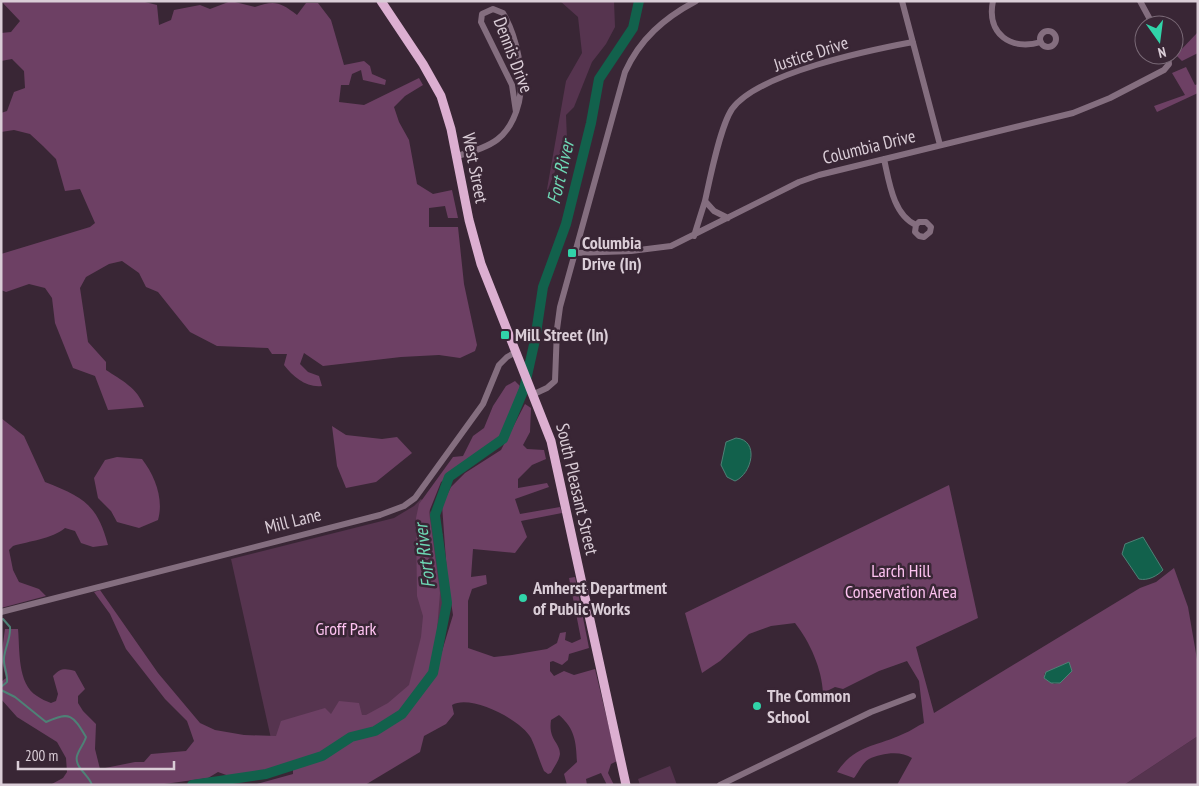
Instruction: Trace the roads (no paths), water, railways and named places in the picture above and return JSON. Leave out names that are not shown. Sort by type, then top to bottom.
[{"type":"main road","name":"West Street","points":[[381,1],[438,91],[448,117],[476,248],[516,352]]},
{"type":"main road","name":"South Pleasant Street","points":[[516,352],[557,459],[626,785]]},
{"type":"street","points":[[532,390],[550,387],[555,379],[559,314],[619,89],[627,67],[641,44],[657,27],[696,1]]},
{"type":"street","points":[[902,1],[940,145]]},
{"type":"street","points":[[993,1],[993,22],[1003,37],[1022,45],[1041,42]]},
{"type":"street","points":[[1140,1],[1148,15]]},
{"type":"street","name":"Dennis Drive","points":[[457,156],[487,147],[498,140],[510,127],[516,112],[521,92],[516,52],[505,17],[499,10],[493,9],[482,14],[481,22],[512,85],[516,112]]},
{"type":"street","name":"Justice Drive","points":[[694,236],[727,118],[735,106],[744,98],[779,79],[805,68],[913,42]]},
{"type":"street","name":"Columbia Drive","points":[[575,253],[664,248],[694,236],[810,178],[1082,110],[1164,70],[1166,65]]},
{"type":"street","points":[[884,159],[895,201],[905,217],[916,225]]},
{"type":"street","points":[[705,201],[714,211],[728,218]]},
{"type":"street","name":"Mill Lane","points":[[1,612],[380,515],[404,506],[422,490],[482,404],[499,365],[516,352]]},
{"type":"street","points":[[720,785],[871,712],[914,696]]},
{"type":"waterway","name":"Fort River","points":[[192,785],[266,774],[322,756],[351,737],[375,731],[402,714],[433,673],[447,603],[435,515],[449,477],[503,439],[524,389],[535,340],[543,287],[566,224],[591,123],[599,79],[633,28],[639,1]]},
{"type":"waterway","points":[[1,687],[7,682],[4,658],[10,631],[10,627],[3,619]]},
{"type":"waterway","points":[[1,690],[15,697],[46,722],[66,716],[78,724],[86,737],[77,760],[92,785]]},
{"type":"place","name":"Columbia Drive (In)","points":[[572,253]]},
{"type":"place","name":"Mill Street (In)","points":[[505,335]]},
{"type":"place","name":"Amherst Department of Public Works","points":[[523,598]]},
{"type":"place","name":"The Common School","points":[[757,706]]},
{"type":"park label","name":"Larch Hill Conservation Area","points":[[901,581]]},
{"type":"park label","name":"Groff Park","points":[[346,629]]}]
